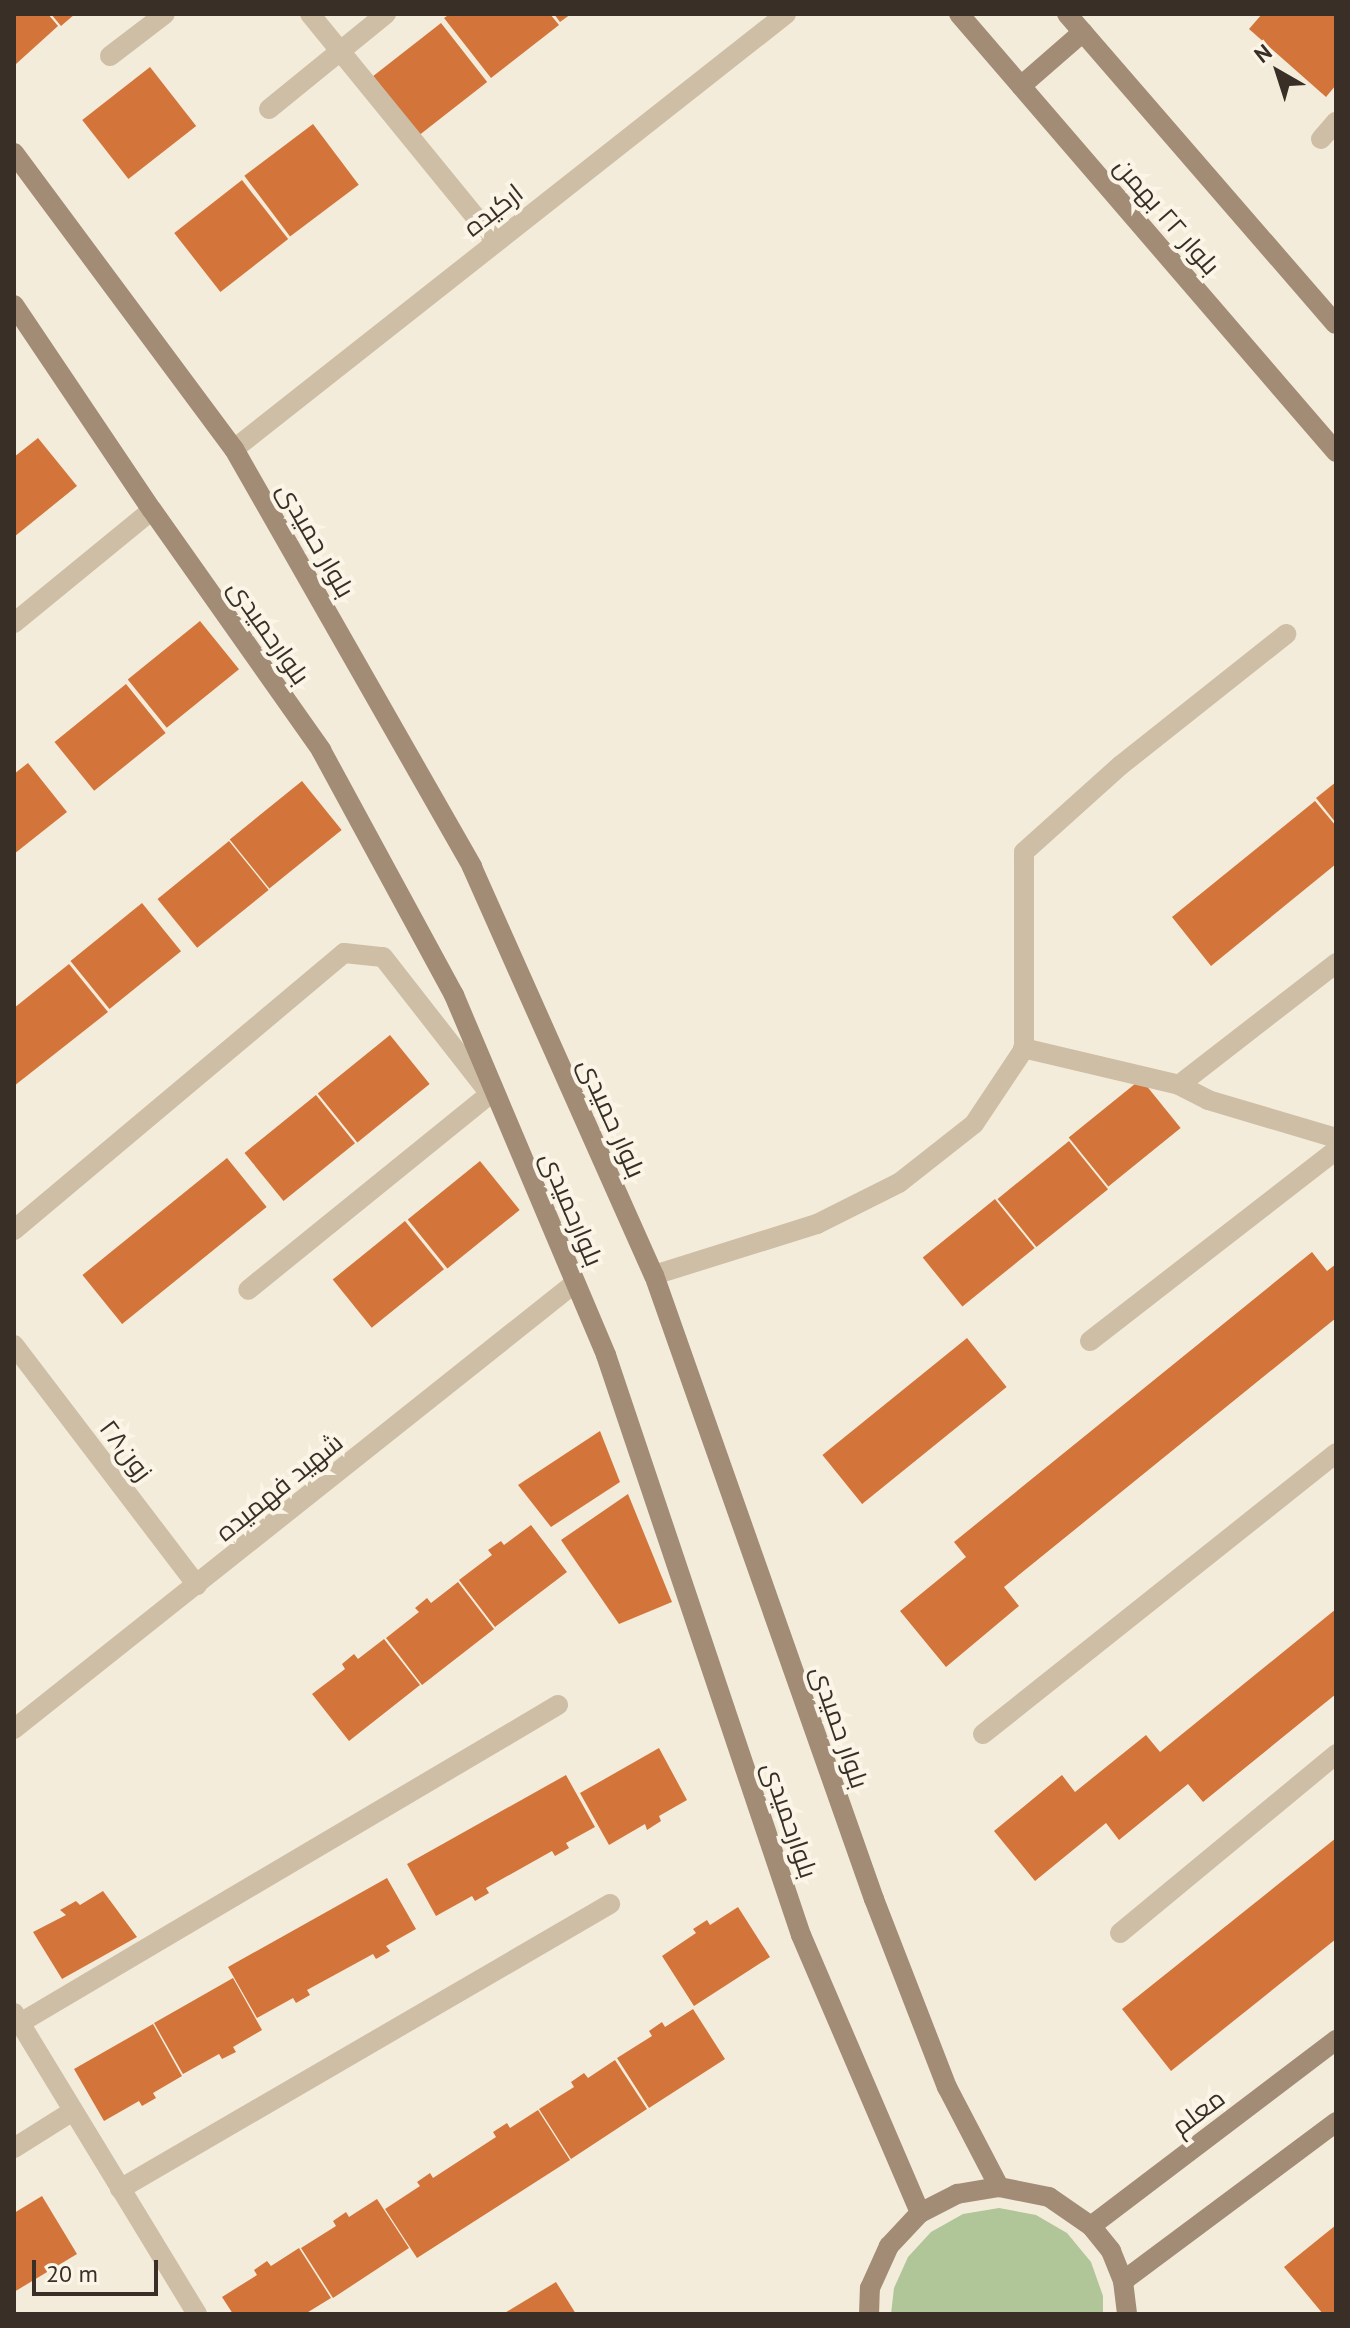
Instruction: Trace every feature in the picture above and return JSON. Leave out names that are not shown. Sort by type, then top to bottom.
[{"type":"street","points":[[110,56],[165,14]]},
{"type":"street","points":[[310,14],[495,241]]},
{"type":"street","points":[[269,109],[386,14]]},
{"type":"street","name":"ارکیده","points":[[234,449],[786,14]]},
{"type":"street","name":"بلوار ۲۲ بهمن","points":[[959,14],[1336,452]]},
{"type":"street","points":[[1067,14],[1336,324]]},
{"type":"street","points":[[1021,86],[1083,32]]},
{"type":"street","points":[[1321,139],[1336,122]]},
{"type":"street","name":"بلوار حمیدی","points":[[14,153],[234,449],[472,867],[654,1275],[874,1899],[947,2087],[999,2187]]},
{"type":"street","name":"بلوارحمیدی","points":[[14,305],[152,510],[321,750],[454,995],[606,1355],[801,1935],[920,2213]]},
{"type":"street","points":[[14,623],[152,510]]},
{"type":"street","points":[[654,1275],[817,1224],[899,1183],[974,1124],[1023,1048],[1027,940],[1024,852],[1121,765],[1286,634]]},
{"type":"street","points":[[14,1230],[344,953],[383,957],[490,1094],[248,1290]]},
{"type":"street","points":[[1179,1085],[1336,963]]},
{"type":"street","points":[[1023,1048],[1179,1085],[1208,1100],[1336,1138]]},
{"type":"street","points":[[1090,1341],[1336,1150]]},
{"type":"street","name":"شهید فهمیده","points":[[14,1729],[575,1283]]},
{"type":"street","name":"زون۲۸","points":[[14,1345],[197,1585]]},
{"type":"street","points":[[983,1734],[1336,1453]]},
{"type":"street","points":[[197,2314],[17,2018],[558,1705]]},
{"type":"street","points":[[1120,1933],[1336,1754]]},
{"type":"street","points":[[120,2189],[610,1904]]},
{"type":"street","name":"معلم","points":[[1091,2226],[1336,2040]]},
{"type":"street","points":[[14,2148],[73,2111]]},
{"type":"street","points":[[1123,2281],[1336,2122]]},
{"type":"street","points":[[869,2314],[870,2288],[889,2246],[920,2213],[957,2194],[999,2187],[1049,2197],[1091,2226],[1111,2251],[1123,2281],[1127,2314]]},
{"type":"green space","points":[[999,2208],[1036,2215],[1067,2233],[1091,2262],[1103,2296],[1103,2314],[891,2314],[894,2288],[908,2257],[931,2232],[963,2214]]},
{"type":"building","points":[[14,14],[48,14],[58,26],[16,64]]},
{"type":"building","points":[[51,14],[75,14],[61,26]]},
{"type":"building","points":[[450,14],[550,14],[559,25],[491,78],[444,18]]},
{"type":"building","points":[[554,14],[571,14],[560,22]]},
{"type":"building","points":[[1262,14],[1336,14],[1336,85],[1326,97],[1249,29]]},
{"type":"building","points":[[441,23],[487,82],[419,135],[373,76]]},
{"type":"building","points":[[150,67],[196,126],[128,179],[82,120]]},
{"type":"building","points":[[313,124],[359,185],[290,236],[244,176]]},
{"type":"building","points":[[242,180],[288,239],[220,292],[174,233]]},
{"type":"building","points":[[38,438],[77,486],[14,537],[14,457]]},
{"type":"building","points":[[200,621],[239,669],[167,728],[128,680]]},
{"type":"building","points":[[126,684],[166,733],[94,791],[55,742]]},
{"type":"building","points":[[28,763],[67,812],[14,854],[14,774]]},
{"type":"building","points":[[302,781],[342,830],[269,888],[230,840]]},
{"type":"building","points":[[1336,782],[1336,823],[1316,798]]},
{"type":"building","points":[[1315,801],[1336,826],[1336,864],[1211,966],[1172,917]]},
{"type":"building","points":[[229,841],[269,890],[197,948],[158,899]]},
{"type":"building","points":[[142,903],[181,951],[110,1009],[71,961]]},
{"type":"building","points":[[69,964],[108,1012],[14,1086],[14,1008]]},
{"type":"building","points":[[390,1035],[430,1084],[357,1142],[318,1094]]},
{"type":"building","points":[[1141,1079],[1181,1128],[1108,1186],[1069,1138]]},
{"type":"building","points":[[316,1095],[355,1143],[284,1201],[245,1153]]},
{"type":"building","points":[[1069,1141],[1108,1189],[1037,1247],[998,1199]]},
{"type":"building","points":[[227,1158],[267,1207],[122,1324],[82,1275]]},
{"type":"building","points":[[480,1161],[520,1210],[447,1268],[408,1220]]},
{"type":"building","points":[[995,1199],[1035,1248],[962,1306],[923,1258]]},
{"type":"building","points":[[405,1221],[444,1269],[372,1328],[333,1280]]},
{"type":"building","points":[[1312,1252],[1327,1271],[1336,1264],[1336,1318],[1004,1587],[1019,1606],[946,1667],[900,1611],[966,1557],[954,1542]]},
{"type":"building","points":[[967,1338],[1007,1387],[862,1504],[822,1455]]},
{"type":"building","points":[[600,1431],[620,1482],[551,1527],[518,1485]]},
{"type":"building","points":[[628,1494],[672,1602],[619,1624],[561,1540]]},
{"type":"building","points":[[531,1525],[567,1572],[495,1627],[459,1580],[492,1555],[488,1550],[501,1541],[504,1545]]},
{"type":"building","points":[[458,1582],[494,1629],[422,1685],[386,1638],[419,1612],[415,1608],[427,1598],[431,1603]]},
{"type":"building","points":[[1336,1609],[1336,1694],[1203,1802],[1188,1784],[1119,1840],[1106,1823],[1035,1881],[994,1831],[1062,1775],[1075,1792],[1146,1735],[1160,1752]]},
{"type":"building","points":[[384,1639],[420,1685],[349,1741],[312,1694],[345,1669],[342,1664],[354,1654],[358,1659]]},
{"type":"building","points":[[659,1748],[687,1800],[659,1816],[661,1821],[647,1830],[645,1824],[609,1845],[580,1793]]},
{"type":"building","points":[[566,1775],[595,1827],[566,1843],[569,1848],[555,1856],[552,1851],[486,1888],[489,1893],[475,1901],[472,1896],[436,1916],[407,1864]]},
{"type":"building","points":[[1336,1838],[1336,1939],[1171,2071],[1122,2009]]},
{"type":"building","points":[[387,1878],[416,1929],[386,1946],[390,1951],[376,1959],[373,1954],[307,1990],[310,1995],[296,2003],[293,1998],[257,2018],[228,1967]]},
{"type":"building","points":[[103,1891],[137,1937],[62,1979],[33,1932],[66,1915],[60,1910],[76,1901],[80,1905]]},
{"type":"building","points":[[738,1907],[770,1957],[694,2006],[662,1956],[696,1933],[693,1929],[707,1920],[710,1925]]},
{"type":"building","points":[[233,1978],[262,2030],[233,2047],[236,2052],[222,2059],[219,2054],[183,2074],[154,2023]]},
{"type":"building","points":[[693,2009],[725,2059],[649,2108],[617,2058],[652,2036],[649,2031],[662,2022],[665,2027]]},
{"type":"building","points":[[153,2024],[182,2076],[153,2093],[156,2098],[142,2106],[139,2101],[104,2121],[74,2069]]},
{"type":"building","points":[[615,2060],[647,2109],[571,2159],[539,2109],[574,2087],[571,2082],[584,2073],[588,2078]]},
{"type":"building","points":[[538,2110],[570,2160],[417,2258],[385,2209],[420,2186],[417,2182],[430,2173],[433,2178],[496,2137],[493,2132],[507,2123],[510,2128]]},
{"type":"building","points":[[42,2196],[77,2254],[14,2292],[14,2213]]},
{"type":"building","points":[[377,2199],[409,2248],[333,2298],[301,2248],[336,2226],[333,2221],[346,2212],[349,2217]]},
{"type":"building","points":[[1336,2225],[1336,2314],[1323,2314],[1284,2267]]},
{"type":"building","points":[[299,2248],[331,2298],[305,2314],[233,2314],[222,2297],[257,2275],[254,2270],[267,2261],[271,2266]]},
{"type":"building","points":[[556,2282],[576,2314],[503,2314]]}]
